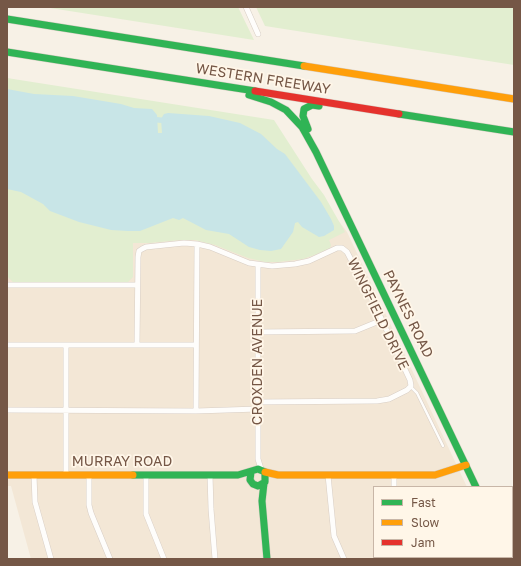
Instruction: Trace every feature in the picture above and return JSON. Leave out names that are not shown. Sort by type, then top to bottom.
[{"type":"main road","name":"WESTERN FREEWAY","points":[[7,19],[514,99]]},
{"type":"main road","name":"WESTERN FREEWAY","points":[[7,52],[514,132]]},
{"type":"main road","points":[[154,75],[247,95],[271,102],[286,110],[298,122],[316,152]]},
{"type":"main road","points":[[316,152],[303,116],[304,109],[308,106],[316,105],[352,111],[420,117]]},
{"type":"main road","name":"PAYNES ROAD","points":[[316,152],[476,486]]},
{"type":"main road","name":"MURRAY ROAD","points":[[7,475],[435,475],[466,465]]},
{"type":"main road","name":"MURRAY ROAD","points":[[238,475],[252,483]]},
{"type":"main road","points":[[252,483],[260,485],[260,475]]},
{"type":"main road","points":[[260,475],[249,477],[262,501]]},
{"type":"main road","points":[[260,475],[267,559]]},
{"type":"street","points":[[246,7],[258,34]]},
{"type":"street","points":[[196,411],[197,244]]},
{"type":"street","name":"WINGFIELD DRIVE","points":[[137,345],[138,254],[146,247],[197,244],[258,265],[272,266],[309,261],[336,248],[342,248],[347,252],[382,320],[410,380],[411,386],[407,390],[389,399],[377,401],[258,402]]},
{"type":"street","name":"CROXDEN AVENUE","points":[[258,265],[258,459],[260,475]]},
{"type":"street","points":[[7,285],[137,285]]},
{"type":"street","points":[[258,332],[355,332],[382,320]]},
{"type":"street","points":[[7,345],[196,344]]},
{"type":"street","points":[[66,345],[66,475]]},
{"type":"street","points":[[7,410],[196,411],[258,409]]},
{"type":"street","points":[[34,475],[36,502],[51,559]]},
{"type":"street","points":[[89,475],[89,504],[91,513],[110,559]]},
{"type":"street","points":[[146,475],[146,514],[164,559]]},
{"type":"street","points":[[210,475],[215,559]]},
{"type":"street","points":[[328,475],[334,536],[344,559]]},
{"type":"street","points":[[394,475],[394,486]]},
{"type":"lane","points":[[411,386],[417,393],[442,446]]},
{"type":"shaded area","points":[[7,78],[274,136],[347,232],[467,486],[373,486],[373,558],[402,558],[400,559],[31,559],[11,486],[7,486]]},
{"type":"green space","points":[[44,7],[238,7],[254,40]]},
{"type":"green space","points":[[256,7],[514,7],[514,65],[265,26]]},
{"type":"green space","points":[[7,78],[274,120],[324,195],[345,232],[329,240],[331,245],[330,248],[317,254],[303,259],[278,262],[265,262],[248,258],[215,245],[195,240],[133,243],[133,277],[128,282],[13,282],[8,277]]},
{"type":"green space","points":[[500,558],[501,559],[400,559]]},
{"type":"water","points":[[7,89],[34,94],[73,96],[121,104],[134,108],[152,109],[157,115],[158,133],[162,133],[161,119],[164,114],[168,113],[209,116],[240,123],[261,134],[277,149],[285,154],[321,202],[331,219],[334,230],[324,236],[319,237],[302,227],[298,222],[295,223],[293,232],[281,249],[271,251],[249,247],[229,234],[206,230],[183,218],[179,220],[173,218],[140,231],[128,231],[111,230],[79,222],[50,211],[43,204],[21,192],[7,189]]},
{"type":"waterway","points":[[149,119],[169,121]]},
{"type":"traffic: fast","points":[[7,19],[304,66]]},
{"type":"traffic: fast","points":[[7,52],[255,91]]},
{"type":"traffic: fast","points":[[249,95],[271,102],[286,110],[302,127],[316,152]]},
{"type":"traffic: fast","points":[[308,129],[303,116],[304,109],[312,105],[319,106]]},
{"type":"traffic: fast","points":[[399,114],[514,132]]},
{"type":"traffic: fast","points":[[316,152],[476,486]]},
{"type":"traffic: fast","points":[[133,475],[238,475],[258,469],[265,472],[265,482],[258,486],[253,484],[250,480],[251,472]]},
{"type":"traffic: fast","points":[[264,483],[262,501],[267,559]]},
{"type":"traffic: slow","points":[[304,66],[514,99]]},
{"type":"traffic: slow","points":[[265,472],[278,475],[435,475],[466,465]]},
{"type":"traffic: slow","points":[[7,475],[133,475]]},
{"type":"traffic: jam","points":[[255,91],[399,114]]}]
